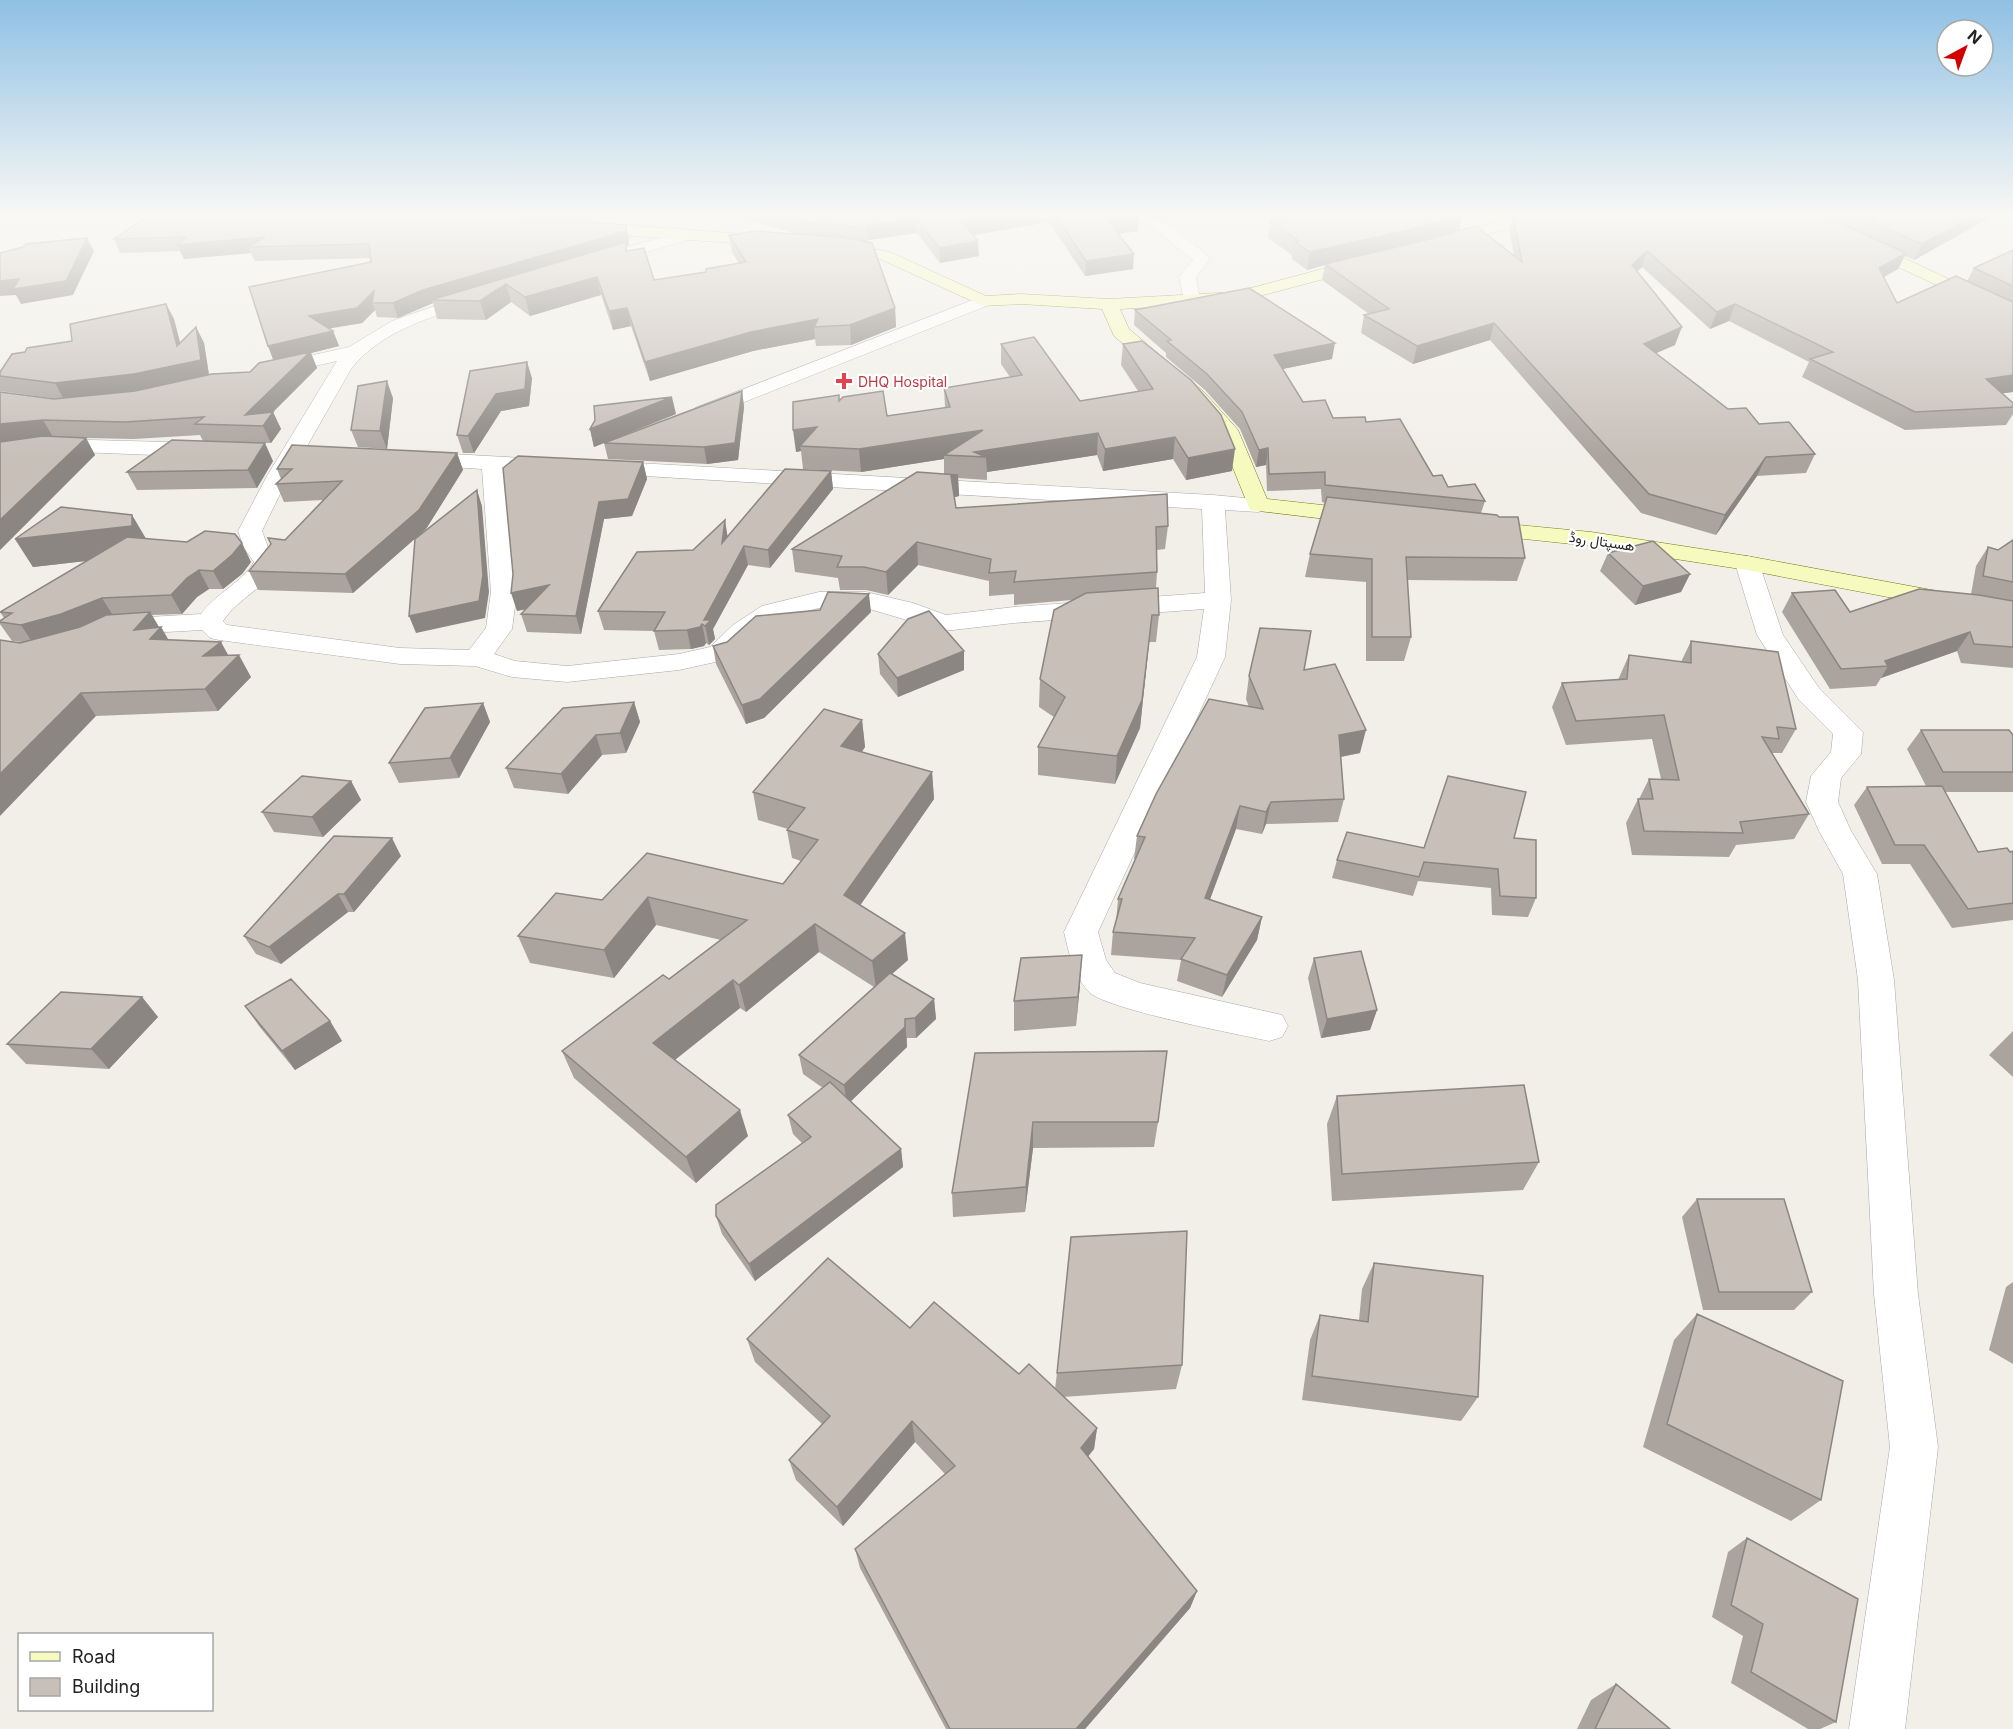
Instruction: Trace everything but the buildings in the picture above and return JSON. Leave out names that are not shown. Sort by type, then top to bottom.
[{"type":"street","points":[[256,374],[351,348],[434,311],[479,297]]},
{"type":"street","points":[[974,297],[983,301]]},
{"type":"street","points":[[687,418],[983,301],[1021,299],[1109,304],[1238,297]]},
{"type":"street","points":[[1972,297],[2013,316]]},
{"type":"street","points":[[1109,304],[1121,332],[1197,396],[1230,435],[1258,505]]},
{"type":"street","points":[[209,622],[220,606],[260,574],[266,562],[256,548],[250,531],[260,506],[351,348]]},
{"type":"street","points":[[53,445],[65,426]]},
{"type":"street","points":[[0,451],[53,445],[220,451]]},
{"type":"street","points":[[589,458],[611,449]]},
{"type":"street","points":[[398,458],[1213,502],[1385,518]]},
{"type":"street","points":[[477,658],[499,629],[504,592],[492,462]]},
{"type":"street","points":[[1213,502],[1218,600],[1211,657],[1081,932],[1089,964],[1102,983],[1135,996],[1269,1026]]},
{"type":"street","name":"ھسپتال روڈ","points":[[1455,526],[1591,538],[1747,563],[2013,613]]},
{"type":"street","points":[[1747,563],[1770,634],[1809,694],[1848,732],[1846,754],[1826,776],[1822,801],[1835,831],[1860,874],[1876,980],[1896,1294],[1914,1447],[1877,1729]]},
{"type":"street","points":[[94,636],[114,627],[209,622],[219,632],[400,656],[477,658],[512,669],[567,674],[679,662],[719,653],[742,631],[771,612],[819,600],[866,600],[904,609],[944,623],[1014,615],[1218,600]]},
{"type":"place","name":"DHQ Hospital","points":[[844,381]]}]
